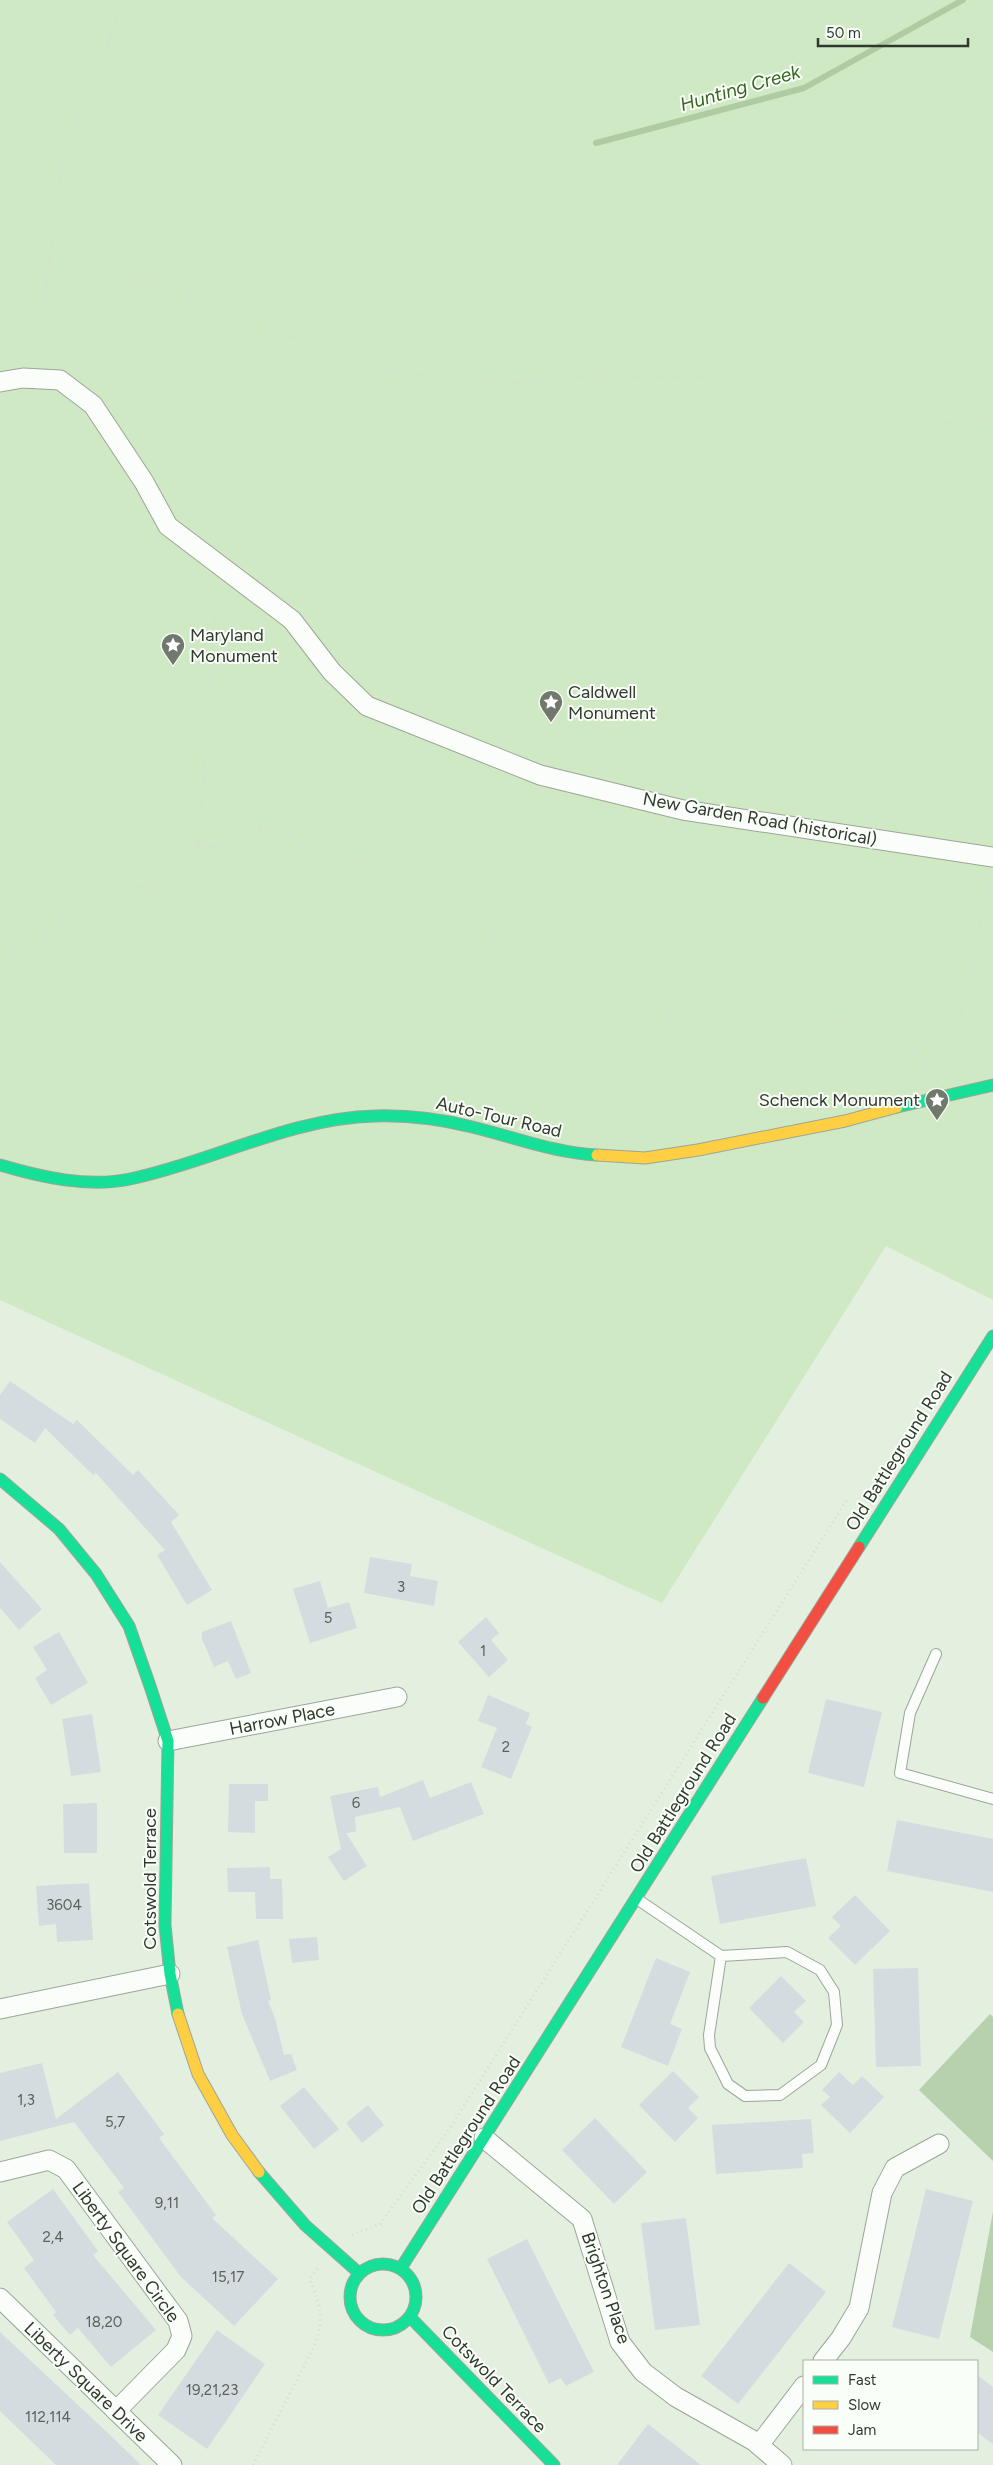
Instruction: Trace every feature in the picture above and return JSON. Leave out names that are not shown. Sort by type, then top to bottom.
[{"type":"street","points":[[0,382],[23,378],[60,380]]},
{"type":"street","name":"New Garden Road (historical)","points":[[60,380],[93,405],[144,482],[168,526],[292,620],[332,672],[367,706],[540,775],[683,810],[992,865]]},
{"type":"street","name":"Auto-Tour Road","points":[[0,1165],[50,1179],[107,1182],[130,1179],[320,1122],[373,1116],[418,1116],[473,1127],[530,1144],[572,1152],[645,1158],[698,1150],[845,1121],[953,1093],[993,1085]]},
{"type":"street","name":"Old Battleground Road","points":[[401,2268],[993,1336]]},
{"type":"street","name":"Cotswold Terrace","points":[[0,1479],[59,1529],[96,1574],[129,1626],[168,1741],[165,1925],[170,1974],[177,2010],[198,2074],[222,2119],[267,2184],[298,2218],[359,2273]]},
{"type":"street","name":"Harrow Place","points":[[168,1741],[397,1697]]},
{"type":"street","points":[[0,2009],[170,1974]]},
{"type":"street","name":"Brighton Place","points":[[484,2138],[582,2219],[620,2342],[643,2372],[676,2397],[759,2445],[782,2465]]},
{"type":"street","points":[[824,2360],[841,2338],[859,2308],[882,2193],[895,2168],[939,2144]]},
{"type":"street","name":"Liberty Square Circle","points":[[0,2172],[48,2160],[66,2169],[178,2321],[182,2336],[176,2350],[116,2411]]},
{"type":"street","points":[[379,2263],[401,2268],[414,2285],[415,2307],[410,2317],[402,2324],[382,2330],[371,2328],[361,2322],[354,2314],[350,2304],[352,2282],[368,2266],[379,2263]]},
{"type":"street","name":"Liberty Square Drive","points":[[0,2298],[172,2465]]},
{"type":"street","name":"Cotswold Terrace","points":[[410,2317],[554,2465]]},
{"type":"street","points":[[759,2445],[803,2387]]},
{"type":"lane","points":[[936,1654],[910,1713],[900,1773],[993,1799]]},
{"type":"lane","points":[[636,1899],[721,1956],[787,1952],[820,1970],[834,1992],[837,2024],[820,2066],[780,2095],[745,2096],[728,2084],[710,2048],[710,2019],[721,1956]]},
{"type":"path","points":[[60,380],[45,296],[64,157],[103,63],[122,0]]},
{"type":"path","points":[[52,242],[224,313],[389,370],[497,384],[583,378],[704,377],[828,419],[951,422],[993,420]]},
{"type":"path","points":[[0,953],[18,948],[46,934],[65,919],[96,886],[111,884],[152,888],[164,886],[173,881],[189,864],[198,845],[209,716],[209,666],[219,582],[225,568]]},
{"type":"path","points":[[198,845],[206,848],[213,847],[249,832],[264,830],[358,863],[376,865],[388,870],[413,895],[428,904],[474,921],[550,968],[584,976],[636,994],[648,1001],[677,1026],[730,1053],[740,1055],[791,1048],[801,1042],[814,1029],[826,1023],[843,1024],[872,1033],[898,1048],[945,1067],[964,1004],[992,865]]},
{"type":"path","points":[[253,2465],[315,2344],[321,2327],[322,2311],[310,2279],[343,2238],[380,2224],[452,2125],[848,1498]]},
{"type":"green space","points":[[0,0],[993,0],[993,1300],[886,1246],[662,1603],[0,1300]]},
{"type":"green space","points":[[990,2014],[993,2017],[993,2161],[919,2090]]},
{"type":"green space","points":[[993,2211],[993,2352],[970,2337]]},
{"type":"building","points":[[10,1381],[73,1424],[77,1420],[133,1475],[138,1470],[179,1515],[171,1522],[212,1590],[187,1605],[157,1555],[165,1550],[96,1473],[93,1475],[45,1428],[35,1443],[0,1419],[0,1395]]},
{"type":"building","points":[[370,1557],[412,1564],[410,1576],[438,1581],[434,1606],[364,1593]]},
{"type":"building","points":[[0,1562],[42,1609],[19,1630],[0,1608]]},
{"type":"building","points":[[320,1581],[328,1608],[349,1602],[357,1628],[310,1643],[293,1589]]},
{"type":"building","points":[[486,1617],[499,1633],[491,1640],[508,1660],[489,1677],[458,1642]]},
{"type":"building","points":[[231,1621],[251,1673],[236,1679],[228,1661],[214,1667],[202,1639],[202,1632]]},
{"type":"building","points":[[59,1632],[88,1683],[51,1705],[35,1678],[47,1670],[33,1647]]},
{"type":"building","points":[[488,1695],[530,1713],[526,1724],[532,1727],[511,1779],[481,1767],[497,1728],[478,1721]]},
{"type":"building","points":[[826,1699],[882,1712],[864,1787],[808,1773]]},
{"type":"building","points":[[92,1714],[101,1772],[71,1776],[62,1719]]},
{"type":"building","points":[[423,1780],[430,1798],[471,1782],[484,1814],[413,1841],[400,1807],[355,1817],[356,1832],[346,1833],[367,1866],[344,1881],[328,1857],[341,1849],[330,1796],[378,1787],[380,1797]]},
{"type":"building","points":[[229,1784],[268,1784],[268,1801],[255,1801],[255,1833],[228,1832]]},
{"type":"building","points":[[97,1803],[97,1853],[64,1853],[63,1804]]},
{"type":"building","points":[[897,1820],[993,1839],[993,1892],[887,1871]]},
{"type":"building","points":[[806,1858],[816,1906],[720,1924],[711,1876]]},
{"type":"building","points":[[270,1867],[270,1879],[282,1879],[283,1919],[256,1919],[255,1892],[228,1892],[227,1868]]},
{"type":"building","points":[[89,1883],[93,1940],[57,1942],[56,1924],[39,1926],[36,1886]]},
{"type":"building","points":[[855,1895],[890,1931],[855,1965],[828,1938],[841,1926],[832,1917]]},
{"type":"building","points":[[317,1937],[319,1960],[292,1963],[289,1939]]},
{"type":"building","points":[[258,1940],[271,2000],[268,2001],[275,2018],[284,2055],[291,2054],[297,2070],[270,2081],[242,2014],[227,1947]]},
{"type":"building","points":[[656,1958],[690,1972],[670,2024],[682,2029],[668,2066],[621,2047]]},
{"type":"building","points":[[918,1968],[921,2066],[876,2067],[873,1969]]},
{"type":"building","points":[[781,1976],[806,2001],[794,2012],[804,2022],[783,2043],[749,2008]]},
{"type":"building","points":[[42,2063],[56,2119],[118,2072],[164,2134],[159,2138],[216,2215],[212,2218],[278,2279],[234,2326],[181,2277],[118,2192],[124,2188],[74,2122],[0,2141],[0,2073]]},
{"type":"building","points":[[673,2071],[699,2097],[688,2108],[698,2118],[675,2142],[639,2105]]},
{"type":"building","points":[[839,2072],[853,2085],[862,2076],[884,2097],[850,2133],[821,2105],[830,2097],[822,2090]]},
{"type":"building","points":[[304,2087],[339,2129],[314,2149],[280,2106]]},
{"type":"building","points":[[368,2105],[384,2125],[362,2143],[346,2123]]},
{"type":"building","points":[[595,2118],[647,2172],[614,2204],[562,2150]]},
{"type":"building","points":[[811,2119],[814,2153],[802,2154],[803,2168],[716,2174],[712,2125]]},
{"type":"building","points":[[53,2189],[98,2251],[93,2255],[156,2330],[111,2367],[78,2328],[70,2335],[53,2315],[56,2312],[24,2268],[34,2260],[7,2222]]},
{"type":"building","points":[[926,2189],[973,2201],[939,2339],[892,2327]]},
{"type":"building","points":[[686,2218],[700,2325],[655,2330],[641,2223]]},
{"type":"building","points":[[527,2239],[594,2372],[566,2386],[561,2378],[549,2384],[487,2259]]},
{"type":"building","points":[[789,2263],[826,2292],[738,2404],[701,2376]]},
{"type":"building","points":[[217,2330],[265,2364],[207,2449],[158,2415]]},
{"type":"building","points":[[0,2332],[141,2465],[56,2465],[0,2411]]},
{"type":"building","points":[[978,2376],[993,2387],[993,2444],[978,2433]]},
{"type":"building","points":[[648,2424],[701,2465],[617,2465]]},
{"type":"waterway","name":"Hunting Creek","points":[[596,143],[804,88],[963,0]]},
{"type":"traffic: fast","points":[[897,1107],[993,1085]]},
{"type":"traffic: fast","points":[[0,1165],[32,1174],[81,1182],[130,1179],[312,1124],[375,1116],[412,1117],[448,1122],[550,1148],[597,1155]]},
{"type":"traffic: fast","points":[[859,1547],[993,1336]]},
{"type":"traffic: fast","points":[[0,1479],[59,1529],[96,1574],[129,1626],[150,1686],[168,1741],[165,1925],[170,1974],[178,2014]]},
{"type":"traffic: fast","points":[[401,2268],[763,1698]]},
{"type":"traffic: fast","points":[[259,2172],[305,2225],[359,2273]]},
{"type":"traffic: fast","points":[[376,2264],[390,2264],[402,2269],[411,2278],[416,2290],[416,2297],[414,2310],[407,2321],[390,2330],[376,2330],[364,2325],[355,2316],[350,2304],[350,2290],[355,2278],[364,2269],[376,2264]]},
{"type":"traffic: fast","points":[[410,2317],[554,2465]]},
{"type":"traffic: slow","points":[[597,1155],[645,1158],[698,1150],[845,1121],[897,1107]]},
{"type":"traffic: slow","points":[[178,2014],[198,2074],[232,2135],[259,2172]]},
{"type":"traffic: jam","points":[[763,1698],[859,1547]]},
{"type":"place","name":"Maryland Monument","points":[[173,666]]},
{"type":"place","name":"Caldwell Monument","points":[[551,723]]},
{"type":"place","name":"Schenck Monument","points":[[937,1121]]}]
